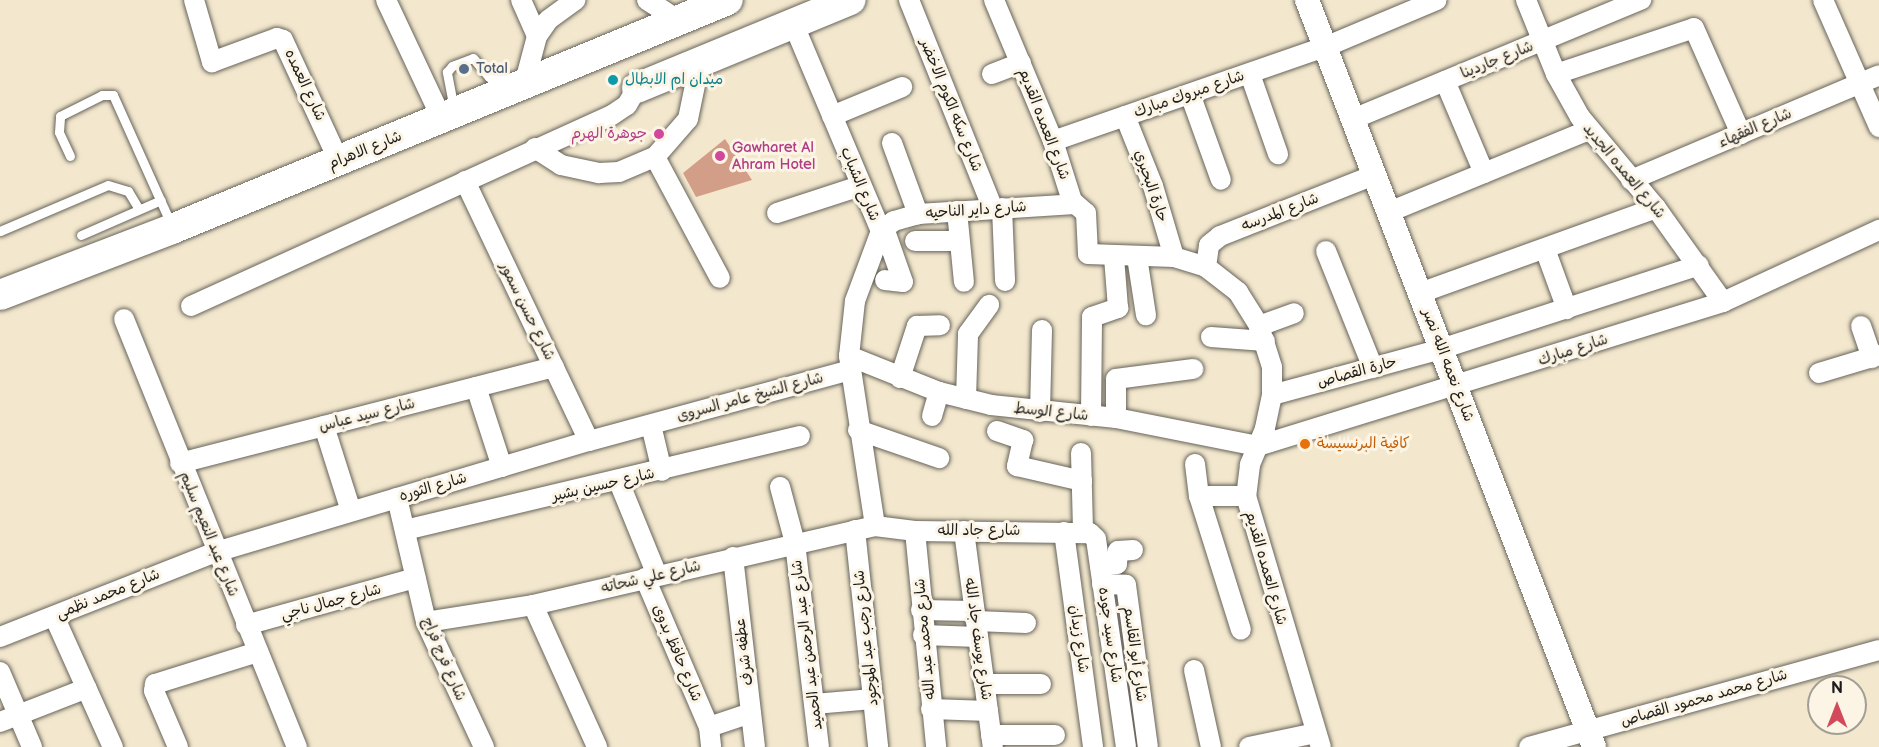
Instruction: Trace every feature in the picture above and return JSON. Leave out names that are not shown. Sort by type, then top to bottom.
[{"type":"main road","name":"شارع الاهرام","points":[[0,295],[137,224],[172,229],[728,0]]},
{"type":"main road","points":[[637,88],[851,0]]},
{"type":"street","name":"شارع العمده","points":[[194,0],[212,62],[277,38],[284,40],[339,161]]},
{"type":"street","points":[[386,0],[447,116]]},
{"type":"street","points":[[521,0],[537,36]]},
{"type":"street","points":[[520,87],[537,36],[548,20],[576,0]]},
{"type":"street","points":[[647,0],[679,21]]},
{"type":"street","name":"شارع سكه الكوم الاخضر","points":[[909,0],[998,209],[1005,281]]},
{"type":"street","name":"شارع العمده القديم","points":[[994,0],[1053,141],[1075,204],[1086,213],[1089,255],[1173,257],[1206,267],[1238,292],[1262,333],[1272,368],[1272,395],[1258,446],[1247,475],[1246,496],[1318,740]]},
{"type":"street","name":"شارع نعمه الله نصر","points":[[1307,0],[1591,739]]},
{"type":"street","name":"شارع مبروك مبارك","points":[[1053,141],[1325,47],[1437,0]]},
{"type":"street","name":"شارع العمده الجديد","points":[[1526,0],[1556,74],[1589,130],[1656,208],[1699,265],[1723,302]]},
{"type":"street","name":"شارع جاردينا","points":[[1353,119],[1542,41],[1601,8],[1641,0]]},
{"type":"street","points":[[1825,0],[1879,127]]},
{"type":"street","name":"شارع الشباب","points":[[793,23],[860,186],[882,229],[857,292],[849,363],[875,526]]},
{"type":"street","points":[[1556,74],[1689,28],[1697,30],[1741,134]]},
{"type":"street","points":[[535,148],[561,165],[599,174],[628,169],[655,157],[688,119],[700,61]]},
{"type":"street","points":[[992,74],[1021,63]]},
{"type":"street","points":[[1250,74],[1278,154]]},
{"type":"street","name":"شارع الفقهاء","points":[[1631,180],[1879,75]]},
{"type":"street","points":[[1445,81],[1484,173]]},
{"type":"street","points":[[832,116],[902,87]]},
{"type":"street","points":[[191,306],[620,111],[637,88]]},
{"type":"street","points":[[1190,94],[1221,180]]},
{"type":"street","name":"حارة البحيري","points":[[1125,116],[1153,186],[1173,257]]},
{"type":"street","points":[[1389,212],[1589,130]]},
{"type":"street","points":[[892,143],[918,214]]},
{"type":"street","points":[[655,157],[720,278]]},
{"type":"street","name":"شارع المدرسه","points":[[1206,267],[1209,245],[1220,236],[1374,175]]},
{"type":"street","name":"شارع حسن سمور","points":[[465,181],[589,441]]},
{"type":"street","points":[[777,213],[860,186]]},
{"type":"street","name":"شارع داير الناحيه","points":[[882,229],[918,214],[1075,204]]},
{"type":"street","points":[[1420,293],[1656,208]]},
{"type":"street","points":[[957,211],[958,241],[964,282]]},
{"type":"street","points":[[882,229],[903,282],[885,280]]},
{"type":"street","name":"شارع مبارك","points":[[1258,446],[1456,387],[1723,302],[1879,230]]},
{"type":"street","points":[[915,241],[958,241]]},
{"type":"street","points":[[1545,249],[1567,309]]},
{"type":"street","points":[[1326,251],[1373,368]]},
{"type":"street","points":[[1091,416],[1092,317],[1118,308],[1114,257]]},
{"type":"street","points":[[1137,257],[1146,315]]},
{"type":"street","name":"حارة القصاص","points":[[1272,395],[1442,349],[1699,265]]},
{"type":"street","points":[[966,399],[968,334],[989,305]]},
{"type":"street","points":[[1211,337],[1262,333],[1294,313]]},
{"type":"street","name":"شارع عبد النعيم سليم","points":[[124,319],[180,463],[297,747]]},
{"type":"street","points":[[900,378],[917,326],[940,325]]},
{"type":"street","points":[[1819,373],[1875,356],[1861,326]]},
{"type":"street","points":[[1040,412],[1042,330]]},
{"type":"street","name":"شارع الوسط","points":[[849,363],[966,399],[1040,412],[1116,418],[1258,446]]},
{"type":"street","name":"شارع الشيخ عامر السروى","points":[[651,424],[849,363]]},
{"type":"street","name":"شارع سيد عباس","points":[[180,463],[554,367]]},
{"type":"street","points":[[1116,418],[1116,379],[1193,369]]},
{"type":"street","points":[[476,387],[502,467]]},
{"type":"street","points":[[932,416],[939,392]]},
{"type":"street","points":[[651,424],[662,471]]},
{"type":"street","name":"شارع الثوره","points":[[216,552],[651,424]]},
{"type":"street","points":[[324,426],[351,512]]},
{"type":"street","points":[[858,430],[939,458]]},
{"type":"street","points":[[997,431],[1023,440],[1017,466],[1082,481]]},
{"type":"street","name":"شارع حسين بشير","points":[[405,530],[619,482],[800,436]]},
{"type":"street","name":"شارع زيدان","points":[[1081,453],[1082,481],[1074,532],[1093,747]]},
{"type":"street","points":[[1195,464],[1199,496],[1240,630]]},
{"type":"street","name":"شارع حافظ بدوى","points":[[619,482],[651,577],[709,727],[711,747]]},
{"type":"street","name":"شارع عبد الرحمن عبد الحميد","points":[[780,487],[795,543],[819,747]]},
{"type":"street","points":[[1199,496],[1246,496]]},
{"type":"street","name":"شارع فرج فراج","points":[[397,498],[426,622],[484,747]]},
{"type":"street","name":"شارع علي شحاته","points":[[426,622],[533,605],[875,526]]},
{"type":"street","name":"شارع جاد الله","points":[[875,526],[915,531],[1074,532]]},
{"type":"street","name":"شارع رجب عبد الموجود","points":[[855,530],[878,747]]},
{"type":"street","name":"شارع محمد عبد الله","points":[[915,531],[923,636],[936,747]]},
{"type":"street","name":"شارع يوسف جاد الله","points":[[964,531],[992,741]]},
{"type":"street","name":"شارع سيد جوده","points":[[1074,532],[1095,537],[1126,747]]},
{"type":"street","points":[[1101,575],[1117,564],[1118,551],[1133,550]]},
{"type":"street","name":"شارع محمد نظمى","points":[[0,637],[216,552]]},
{"type":"street","name":"عطفه شرف","points":[[733,557],[755,747]]},
{"type":"street","name":"شارع أبو القاسم","points":[[1101,575],[1126,585],[1148,747]]},
{"type":"street","name":"شارع جمال ناجي","points":[[246,625],[416,578]]},
{"type":"street","points":[[533,605],[597,747]]},
{"type":"street","points":[[921,610],[976,623],[1026,623]]},
{"type":"street","points":[[54,616],[87,688],[110,746]]},
{"type":"street","points":[[923,636],[976,623]]},
{"type":"street","name":"شارع محمد محمود القصاص","points":[[1530,747],[1591,739],[1879,650]]},
{"type":"street","points":[[178,747],[154,691],[155,684],[258,652]]},
{"type":"street","points":[[1194,670],[1211,747]]},
{"type":"street","points":[[0,672],[9,719],[32,747]]},
{"type":"street","points":[[984,684],[1041,684]]},
{"type":"street","points":[[9,719],[87,688]]},
{"type":"street","points":[[814,704],[873,699]]},
{"type":"street","points":[[931,709],[988,711]]},
{"type":"street","points":[[709,727],[751,713]]},
{"type":"street","points":[[992,741],[1055,735]]},
{"type":"street","points":[[1250,747],[1318,740]]},
{"type":"lane","points":[[447,116],[454,93],[447,72],[469,59],[477,59],[489,77],[508,77],[520,87]]},
{"type":"lane","points":[[70,156],[59,132],[60,116],[102,95],[112,95],[161,200],[172,229]]},
{"type":"lane","points":[[0,231],[108,185],[128,191],[137,224]]},
{"type":"lane","points":[[81,235],[137,224],[161,200]]},
{"type":"building","name":"Gawharet Al Ahram Hotel","points":[[725,139],[752,180],[696,197],[683,173]]},
{"type":"place","name":"Total","points":[[464,69]]},
{"type":"place","name":"ميدان ام الابطال","points":[[613,80]]},
{"type":"place","name":"جوهرة الهرم","points":[[659,134]]},
{"type":"place","name":"Gawharet Al Ahram Hotel","points":[[720,156]]},
{"type":"place","name":"كافية البرنسيسة","points":[[1305,444]]}]
